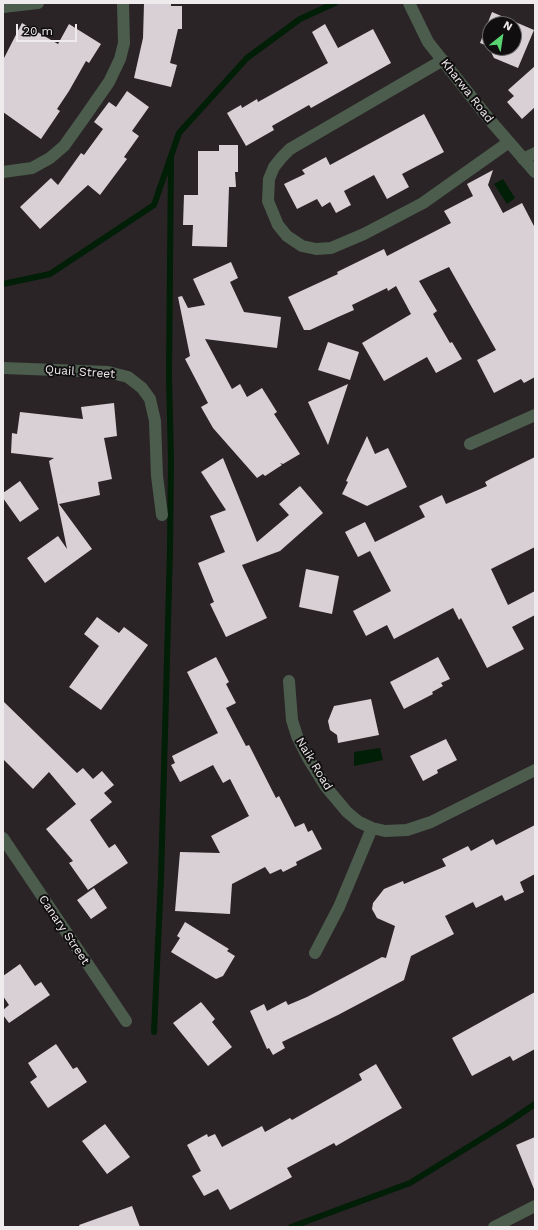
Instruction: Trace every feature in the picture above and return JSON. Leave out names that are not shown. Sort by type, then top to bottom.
[{"type":"street","points":[[3,7],[38,3]]},
{"type":"street","points":[[3,172],[32,168],[50,158],[64,146],[84,118],[109,82],[120,59],[124,43],[123,3]]},
{"type":"street","name":"Kharwa Road","points":[[409,3],[428,42],[535,172]]},
{"type":"street","points":[[443,60],[290,149],[274,167],[269,180],[268,201],[278,225],[287,236],[302,246],[316,250],[331,248],[364,234],[423,203],[509,142]]},
{"type":"street","points":[[523,159],[535,153]]},
{"type":"street","name":"Quail Street","points":[[3,368],[108,372],[128,377],[142,388],[150,399],[156,421],[157,476],[162,515]]},
{"type":"street","points":[[470,444],[535,415]]},
{"type":"street","name":"Naik Road","points":[[289,682],[292,720],[297,736],[308,758],[326,787],[347,812],[359,822],[372,828],[385,831],[407,830],[431,822],[535,770]]},
{"type":"street","points":[[315,953],[338,907],[372,828]]},
{"type":"street","name":"Canary Street","points":[[3,838],[126,1021]]},
{"type":"street","points":[[494,1227],[535,1206]]},
{"type":"shaded area","points":[[503,179],[515,198],[507,204],[494,184]]},
{"type":"shaded area","points":[[380,748],[383,760],[354,766],[354,752]]},
{"type":"building","points":[[144,3],[171,3],[171,6],[182,6],[182,29],[178,29],[170,63],[177,65],[171,87],[134,78],[143,38]]},
{"type":"building","points":[[492,12],[501,16],[490,16]]},
{"type":"building","points":[[22,23],[58,44],[69,24],[101,44],[89,63],[86,61],[57,109],[60,111],[41,139],[3,112],[3,60]]},
{"type":"building","points":[[325,24],[338,48],[373,29],[391,63],[311,108],[309,105],[272,126],[274,130],[246,146],[227,113],[241,105],[242,108],[257,99],[258,102],[328,63],[312,32]]},
{"type":"building","points":[[522,25],[534,30],[518,68],[494,58],[493,56],[522,56]]},
{"type":"building","points":[[535,66],[535,107],[522,119],[507,102],[514,96],[508,90]]},
{"type":"building","points":[[127,91],[149,107],[132,131],[139,136],[124,157],[127,159],[100,195],[88,185],[40,229],[20,207],[51,178],[58,185],[81,153],[84,155],[103,129],[94,122],[109,102],[116,107]]},
{"type":"building","points":[[424,114],[444,152],[402,174],[409,187],[387,199],[374,175],[344,191],[351,205],[336,213],[330,202],[322,207],[317,199],[297,209],[284,184],[305,174],[302,170],[326,157],[330,165]]},
{"type":"building","points":[[219,145],[238,145],[238,172],[235,172],[236,187],[229,187],[227,247],[192,246],[193,225],[183,225],[184,195],[198,195],[198,151],[219,151]]},
{"type":"building","points":[[493,170],[488,185],[503,213],[522,203],[535,228],[535,377],[524,383],[521,379],[494,393],[477,360],[496,350],[449,267],[419,281],[437,311],[433,314],[450,343],[452,342],[462,359],[436,373],[427,357],[384,381],[362,343],[411,314],[396,286],[388,291],[387,288],[352,305],[354,310],[310,330],[304,330],[288,297],[338,274],[337,272],[384,249],[387,256],[451,223],[444,211],[473,196],[467,184]]},
{"type":"building","points":[[231,262],[238,278],[230,282],[244,312],[281,317],[277,348],[205,339],[232,389],[240,384],[247,397],[262,388],[277,412],[274,414],[300,454],[283,464],[280,463],[282,465],[265,476],[263,474],[257,478],[213,428],[201,407],[208,403],[185,359],[190,356],[178,297],[182,296],[188,308],[205,305],[193,279]]},
{"type":"building","points":[[328,342],[359,352],[350,380],[318,370]]},
{"type":"building","points":[[348,384],[328,445],[308,402]]},
{"type":"building","points":[[114,403],[117,436],[104,438],[112,479],[98,482],[100,495],[59,504],[92,549],[45,583],[27,558],[58,536],[67,549],[49,461],[54,458],[11,453],[12,433],[17,434],[20,412],[83,419],[81,407]]},
{"type":"building","points":[[367,436],[375,454],[388,448],[407,487],[367,506],[342,494],[348,482],[346,481]]},
{"type":"building","points":[[535,457],[535,547],[491,569],[508,605],[535,591],[535,615],[512,627],[524,649],[487,668],[461,618],[459,620],[453,608],[394,639],[387,625],[366,636],[353,611],[391,591],[370,551],[358,557],[345,532],[365,522],[375,542],[425,517],[419,506],[442,495],[446,504],[487,486],[485,482]]},
{"type":"building","points":[[223,458],[257,542],[289,515],[279,504],[300,486],[323,513],[280,551],[242,565],[267,618],[226,637],[210,604],[214,602],[198,563],[225,552],[210,516],[226,510],[201,472]]},
{"type":"building","points":[[20,481],[39,509],[20,522],[3,498],[3,493]]},
{"type":"building","points":[[306,569],[339,576],[332,614],[299,607]]},
{"type":"building","points":[[97,617],[119,633],[124,627],[148,645],[101,710],[69,687],[99,646],[84,634]]},
{"type":"building","points":[[216,657],[229,682],[226,684],[236,703],[226,708],[246,746],[249,745],[276,798],[279,796],[295,827],[304,823],[308,832],[312,830],[322,849],[296,862],[297,865],[283,872],[281,869],[270,874],[265,867],[232,884],[230,914],[175,911],[180,852],[220,853],[211,836],[249,816],[230,779],[223,783],[213,765],[180,782],[171,765],[175,763],[172,756],[218,733],[187,672]]},
{"type":"building","points":[[438,657],[450,679],[441,683],[443,686],[432,692],[433,694],[404,709],[390,682]]},
{"type":"building","points":[[371,699],[379,735],[338,743],[337,735],[330,730],[328,721],[334,706]]},
{"type":"building","points":[[3,701],[77,773],[83,768],[93,779],[102,771],[114,785],[104,793],[112,802],[90,820],[109,848],[115,844],[128,863],[88,890],[69,863],[73,861],[46,829],[76,804],[49,772],[33,789],[3,759]]},
{"type":"building","points":[[446,739],[457,760],[437,770],[438,773],[423,781],[410,756]]},
{"type":"building","points":[[535,825],[535,874],[520,882],[524,892],[505,901],[502,895],[476,908],[473,902],[445,916],[454,934],[411,956],[404,980],[338,1015],[282,1042],[285,1048],[273,1055],[269,1048],[267,1049],[250,1011],[264,1004],[267,1011],[286,1001],[288,1005],[307,997],[382,957],[386,958],[395,926],[377,918],[372,909],[373,903],[384,889],[403,881],[404,884],[446,866],[442,859],[468,846],[471,851],[493,839],[496,845]]},
{"type":"building","points":[[94,888],[107,908],[91,919],[77,900]]},
{"type":"building","points":[[185,922],[229,949],[227,951],[235,956],[223,976],[216,979],[171,952],[180,938],[177,936]]},
{"type":"building","points":[[20,964],[35,986],[41,982],[50,995],[9,1023],[3,1015],[3,1010],[9,1005],[3,996],[3,976]]},
{"type":"building","points":[[535,992],[535,1049],[513,1061],[510,1056],[472,1076],[452,1038]]},
{"type":"building","points":[[201,1002],[215,1019],[212,1022],[232,1047],[208,1066],[173,1023]]},
{"type":"building","points":[[56,1044],[73,1069],[77,1067],[87,1082],[48,1108],[30,1082],[37,1077],[28,1063]]},
{"type":"building","points":[[376,1064],[402,1108],[336,1146],[334,1143],[287,1168],[292,1177],[230,1210],[218,1189],[204,1196],[192,1176],[201,1171],[187,1145],[207,1134],[208,1137],[215,1134],[222,1147],[262,1126],[265,1132],[290,1118],[292,1120],[362,1080],[359,1074]]},
{"type":"building","points":[[105,1124],[130,1157],[107,1174],[82,1141]]},
{"type":"building","points":[[535,1137],[535,1189],[534,1189],[516,1145]]},
{"type":"building","points":[[132,1206],[140,1227],[80,1227],[79,1225]]},
{"type":"waterway","points":[[3,284],[50,274],[154,205],[179,133],[247,58],[300,19],[335,3]]},
{"type":"waterway","points":[[154,1032],[161,878],[170,550],[171,460],[169,376],[171,158]]},
{"type":"waterway","points":[[291,1227],[410,1183],[535,1104]]}]
